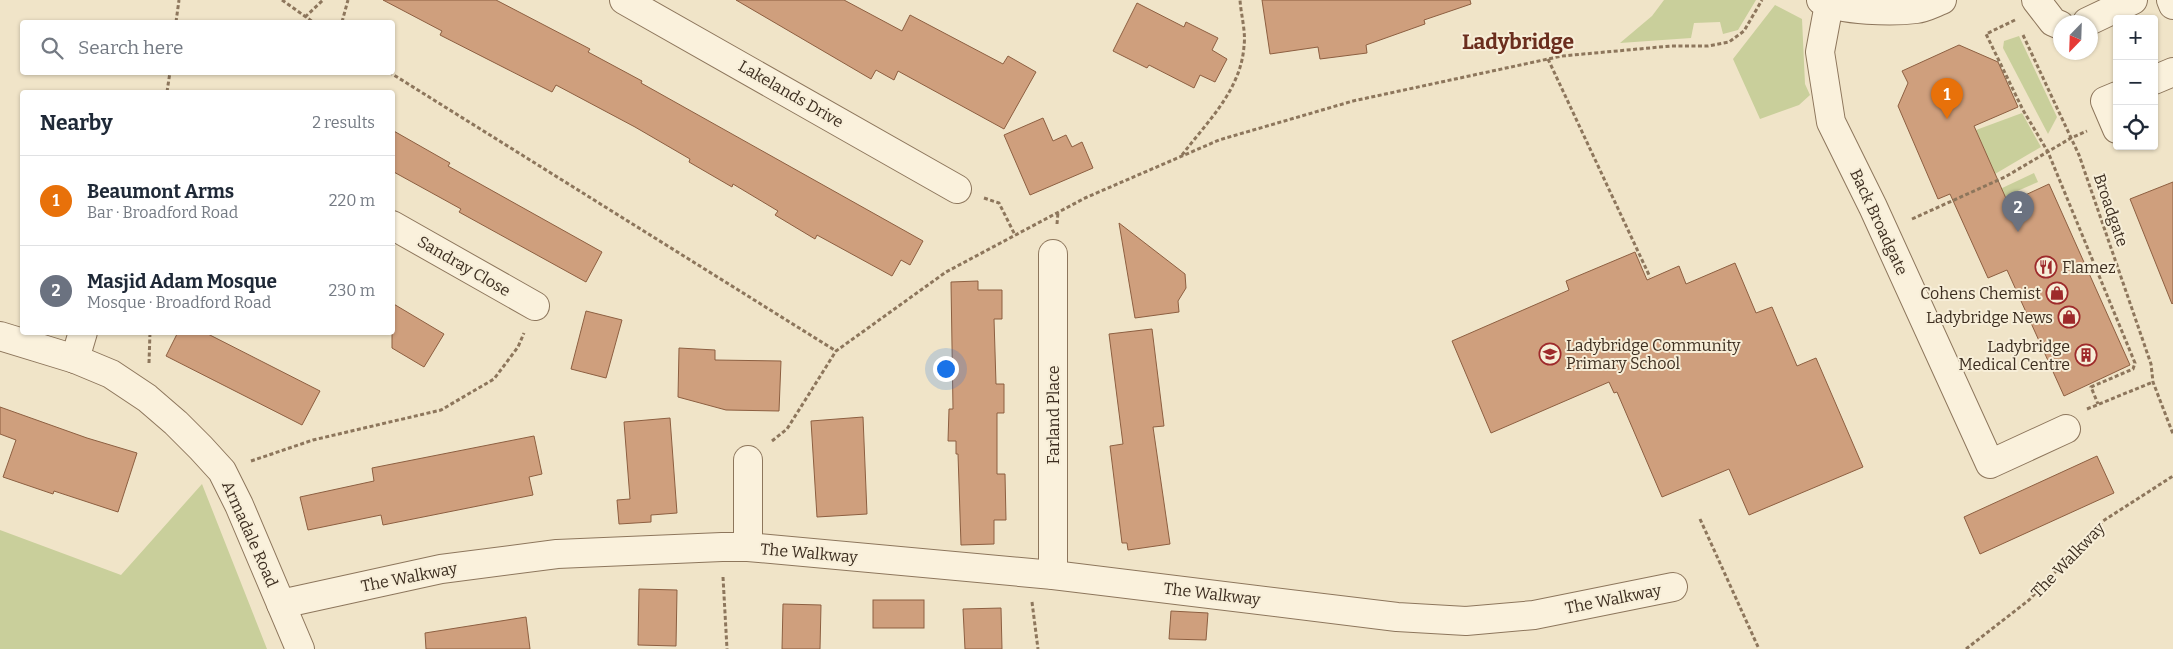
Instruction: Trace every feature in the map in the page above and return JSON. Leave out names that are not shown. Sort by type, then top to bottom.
[{"type":"street","name":"Lakelands Drive","points":[[624,0],[957,189]]},
{"type":"street","points":[[1825,2],[1876,10],[1918,9],[1942,0]]},
{"type":"street","points":[[2036,0],[2053,22]]},
{"type":"street","points":[[2098,17],[2133,0]]},
{"type":"street","points":[[2171,0],[2173,5]]},
{"type":"street","name":"Back Broadgate","points":[[1825,2],[1820,52],[1831,122],[1884,231],[1990,464],[2066,429]]},
{"type":"street","points":[[2158,78],[2173,72]]},
{"type":"street","name":"Sandray Close","points":[[395,227],[535,306]]},
{"type":"street","name":"Farland Place","points":[[1041,574],[1053,254]]},
{"type":"street","points":[[75,359],[82,335]]},
{"type":"street","name":"Armadale Road","points":[[0,336],[75,359],[111,374],[147,398],[176,423],[222,471],[239,505],[300,649]]},
{"type":"street","name":"The Walkway","points":[[735,547],[748,460]]},
{"type":"street","name":"The Walkway","points":[[280,604],[441,569],[557,554],[735,547],[1041,574],[1397,617],[1466,621],[1534,615],[1673,587]]},
{"type":"path","points":[[176,20],[179,0]]},
{"type":"path","points":[[282,0],[310,20]]},
{"type":"path","points":[[305,17],[323,0]]},
{"type":"path","points":[[343,20],[348,0]]},
{"type":"path","points":[[1181,156],[1229,94],[1240,75],[1245,45],[1240,0]]},
{"type":"path","points":[[748,460],[787,429],[836,351],[946,272],[1085,198],[1219,140],[1354,101],[1562,56],[1671,46],[1708,46],[1729,42],[1744,31],[1762,0]]},
{"type":"path","name":"Broadgate","points":[[2013,13],[2078,155],[2151,364],[2153,382],[2173,434]]},
{"type":"path","points":[[2016,20],[1986,34],[2024,110],[2048,152],[2135,363],[2132,369],[2091,387],[2098,404]]},
{"type":"path","points":[[1548,59],[1650,277]]},
{"type":"path","points":[[167,90],[170,75]]},
{"type":"path","points":[[394,75],[836,351]]},
{"type":"path","points":[[1884,231],[2005,177],[2070,138],[2113,116]]},
{"type":"path","points":[[957,189],[1000,203],[1015,235]]},
{"type":"path","points":[[222,471],[314,440],[442,410],[494,379],[518,347],[535,306]]},
{"type":"path","points":[[2066,429],[2070,417],[2153,382]]},
{"type":"path","name":"The Walkway","points":[[1966,649],[2029,600],[2103,521],[2173,476]]},
{"type":"path","points":[[1700,519],[1759,649]]},
{"type":"path","points":[[727,649],[735,547]]},
{"type":"path","points":[[1038,649],[1041,574]]},
{"type":"green space","points":[[1664,0],[1756,0],[1738,30],[1723,34],[1720,22],[1694,23],[1691,38],[1620,43],[1652,16]]},
{"type":"green space","points":[[1775,5],[1802,19],[1805,84],[1810,95],[1799,105],[1760,119],[1733,59]]},
{"type":"green space","points":[[2019,36],[2057,117],[2048,134],[2003,48],[2004,41]]},
{"type":"green space","points":[[2022,113],[2041,147],[1995,174],[1976,130]]},
{"type":"green space","points":[[2034,173],[2038,182],[1967,213],[1962,207]]},
{"type":"green space","points":[[202,484],[267,649],[0,649],[0,530],[121,575]]},
{"type":"building","points":[[383,0],[496,0],[590,49],[588,52],[642,81],[641,83],[923,241],[910,265],[901,260],[892,276],[817,235],[815,239],[775,215],[778,211],[733,184],[732,187],[689,162],[690,159],[635,127],[556,85],[552,92],[440,35],[442,31]]},
{"type":"building","points":[[736,0],[844,0],[902,31],[910,15],[1003,64],[1008,56],[1036,72],[1004,129],[898,71],[894,80],[876,70],[871,79]]},
{"type":"building","points":[[1262,0],[1470,0],[1471,4],[1424,20],[1425,24],[1366,45],[1367,53],[1320,59],[1318,47],[1270,54]]},
{"type":"building","points":[[1137,3],[1184,27],[1186,22],[1218,38],[1212,50],[1227,59],[1215,82],[1200,75],[1194,88],[1149,65],[1147,68],[1113,51]]},
{"type":"building","points":[[1959,45],[1998,62],[2018,107],[1974,126],[2008,203],[2049,184],[2130,365],[2064,396],[2007,270],[1988,278],[1950,194],[1938,199],[1898,106],[1908,83],[1902,71]]},
{"type":"building","points":[[1043,118],[1053,141],[1066,135],[1072,147],[1082,142],[1093,168],[1030,195],[1004,135]]},
{"type":"building","points":[[395,132],[450,163],[448,166],[602,252],[586,282],[459,212],[461,209],[395,173]]},
{"type":"building","points":[[2173,182],[2173,303],[2172,304],[2130,199]]},
{"type":"building","points":[[1119,223],[1185,274],[1186,288],[1178,301],[1179,312],[1135,318]]},
{"type":"building","points":[[1635,252],[1647,280],[1679,266],[1686,284],[1735,263],[1756,313],[1772,307],[1797,366],[1816,358],[1863,467],[1749,515],[1729,469],[1662,497],[1617,392],[1614,393],[1609,382],[1491,433],[1452,341],[1569,290],[1566,281]]},
{"type":"building","points":[[978,281],[978,290],[1002,290],[1002,319],[994,319],[996,384],[1004,384],[1004,413],[997,413],[997,474],[1005,474],[1006,520],[994,520],[994,544],[961,545],[958,454],[956,454],[956,441],[948,441],[949,409],[953,409],[951,282]]},
{"type":"building","points":[[395,305],[444,334],[424,367],[392,348],[392,335],[395,335]]},
{"type":"building","points":[[586,311],[622,320],[606,378],[571,369]]},
{"type":"building","points":[[1152,329],[1164,426],[1153,427],[1170,544],[1128,550],[1127,543],[1122,543],[1110,446],[1123,444],[1109,334]]},
{"type":"building","points":[[176,335],[210,335],[320,391],[302,425],[166,356]]},
{"type":"building","points":[[679,348],[715,350],[715,360],[781,361],[779,411],[726,410],[678,397]]},
{"type":"building","points":[[0,407],[87,438],[137,453],[118,512],[54,491],[53,494],[3,477],[16,440],[0,434]]},
{"type":"building","points":[[863,417],[867,514],[817,517],[811,421]]},
{"type":"building","points":[[670,418],[677,513],[651,515],[651,522],[619,524],[617,500],[630,499],[624,422]]},
{"type":"building","points":[[534,436],[542,474],[529,477],[533,495],[383,525],[381,515],[308,530],[300,497],[374,481],[372,468]]},
{"type":"building","points":[[2097,456],[2114,493],[1980,554],[1964,517]]},
{"type":"building","points":[[639,589],[677,590],[676,646],[638,645]]},
{"type":"building","points":[[873,600],[924,600],[924,628],[873,628]]},
{"type":"building","points":[[783,604],[821,605],[820,649],[782,649]]},
{"type":"building","points":[[1001,608],[1002,649],[965,649],[963,609]]},
{"type":"building","points":[[1171,611],[1208,613],[1206,640],[1169,639]]},
{"type":"building","points":[[526,617],[530,649],[426,649],[425,633]]},
{"type":"place","name":"Beaumont Arms","points":[[1947,119]]},
{"type":"place","name":"Masjid Adam Mosque","points":[[2018,232]]},
{"type":"place","name":"Flamez","points":[[2046,267]]},
{"type":"place","name":"Cohens Chemist","points":[[2057,293]]},
{"type":"place","name":"Ladybridge News","points":[[2069,317]]},
{"type":"place","name":"Ladybridge Community Primary School","points":[[1550,354]]},
{"type":"place","name":"Ladybridge Medical Centre","points":[[2086,355]]},
{"type":"district","name":"Ladybridge","points":[[1518,42]]}]
